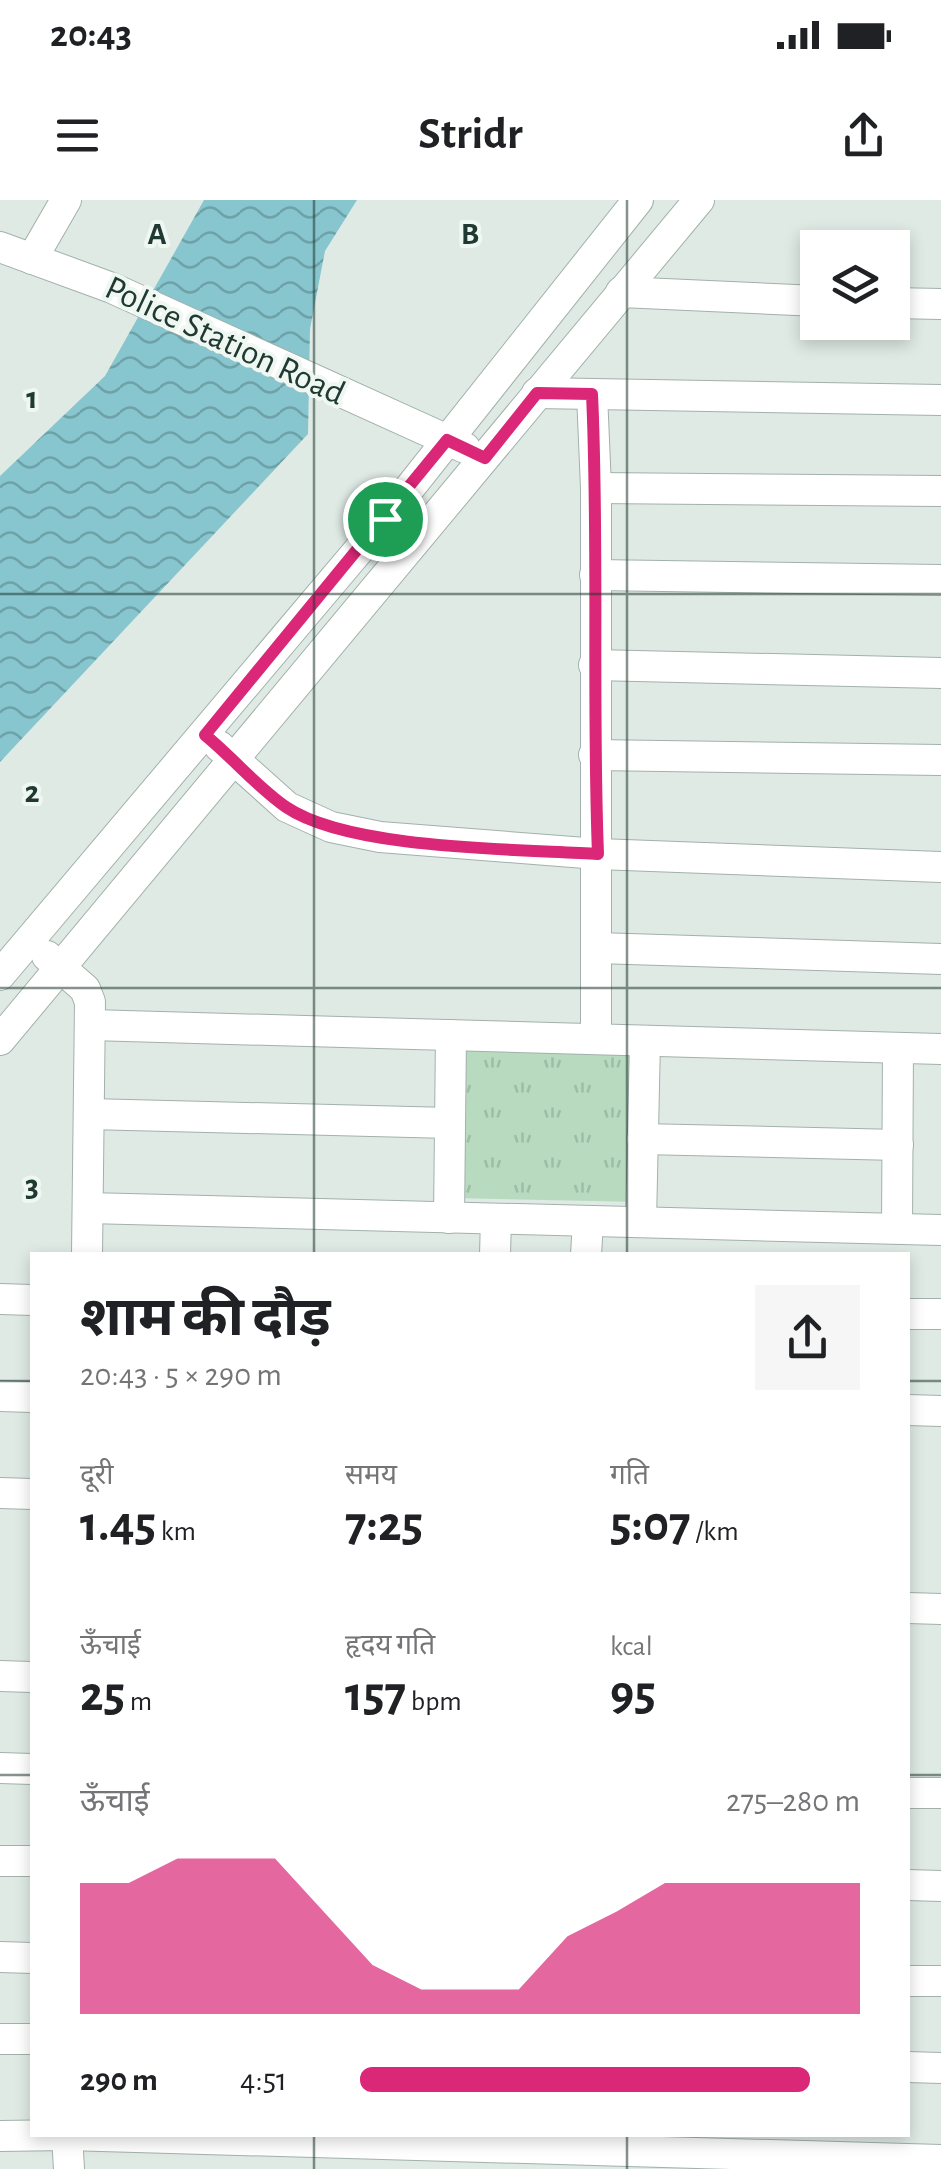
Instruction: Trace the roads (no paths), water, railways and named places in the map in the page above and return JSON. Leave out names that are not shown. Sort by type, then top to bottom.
[{"type":"street","points":[[32,259],[66,200]]},
{"type":"street","points":[[0,975],[205,735],[638,200]]},
{"type":"street","points":[[0,1040],[699,200]]},
{"type":"street","name":"Police Station Road","points":[[0,247],[112,288],[485,458]]},
{"type":"street","points":[[622,292],[800,300]]},
{"type":"street","points":[[910,303],[941,304]]},
{"type":"street","points":[[537,393],[941,400]]},
{"type":"street","points":[[592,394],[596,488],[596,1039]]},
{"type":"street","points":[[596,488],[941,491]]},
{"type":"street","points":[[595,575],[941,580]]},
{"type":"street","points":[[594,666],[941,674]]},
{"type":"street","points":[[205,735],[287,808],[331,827],[432,844],[941,867]]},
{"type":"street","points":[[594,755],[941,760]]},
{"type":"street","points":[[29,941],[84,989],[90,1002],[86,1252]]},
{"type":"street","points":[[597,948],[941,959]]},
{"type":"street","points":[[91,1025],[941,1049]]},
{"type":"street","points":[[449,1218],[451,1035]]},
{"type":"street","points":[[641,1222],[644,1041]]},
{"type":"street","points":[[897,1228],[898,1048]]},
{"type":"street","points":[[89,1114],[450,1123]]},
{"type":"street","points":[[642,1140],[898,1146]]},
{"type":"street","points":[[88,1208],[941,1230]]},
{"type":"street","points":[[495,1252],[496,1219]]},
{"type":"street","points":[[586,1252],[588,1221]]},
{"type":"street","points":[[0,1298],[30,1300]]},
{"type":"street","points":[[910,1314],[941,1314]]},
{"type":"street","points":[[0,1396],[30,1397]]},
{"type":"street","points":[[910,1410],[941,1410]]},
{"type":"street","points":[[0,1494],[30,1494]]},
{"type":"street","points":[[910,1608],[941,1609]]},
{"type":"street","points":[[0,1676],[30,1676]]},
{"type":"street","points":[[0,1768],[30,1769]]},
{"type":"street","points":[[910,1792],[941,1794]]},
{"type":"street","points":[[0,1861],[30,1862]]},
{"type":"street","points":[[910,1885],[941,1886]]},
{"type":"street","points":[[0,1957],[30,1958]]},
{"type":"street","points":[[910,1980],[941,1982]]},
{"type":"street","points":[[0,2040],[30,2040]]},
{"type":"street","points":[[910,2067],[941,2068]]},
{"type":"street","points":[[0,2136],[30,2136]]},
{"type":"street","points":[[67,2137],[68,2169]]},
{"type":"street","points":[[164,2137],[416,2140],[473,2158],[576,2159],[623,2143],[941,2160]]},
{"type":"water","points":[[204,200],[357,200],[325,251],[310,329],[308,434],[0,762],[0,476],[105,376]]}]
